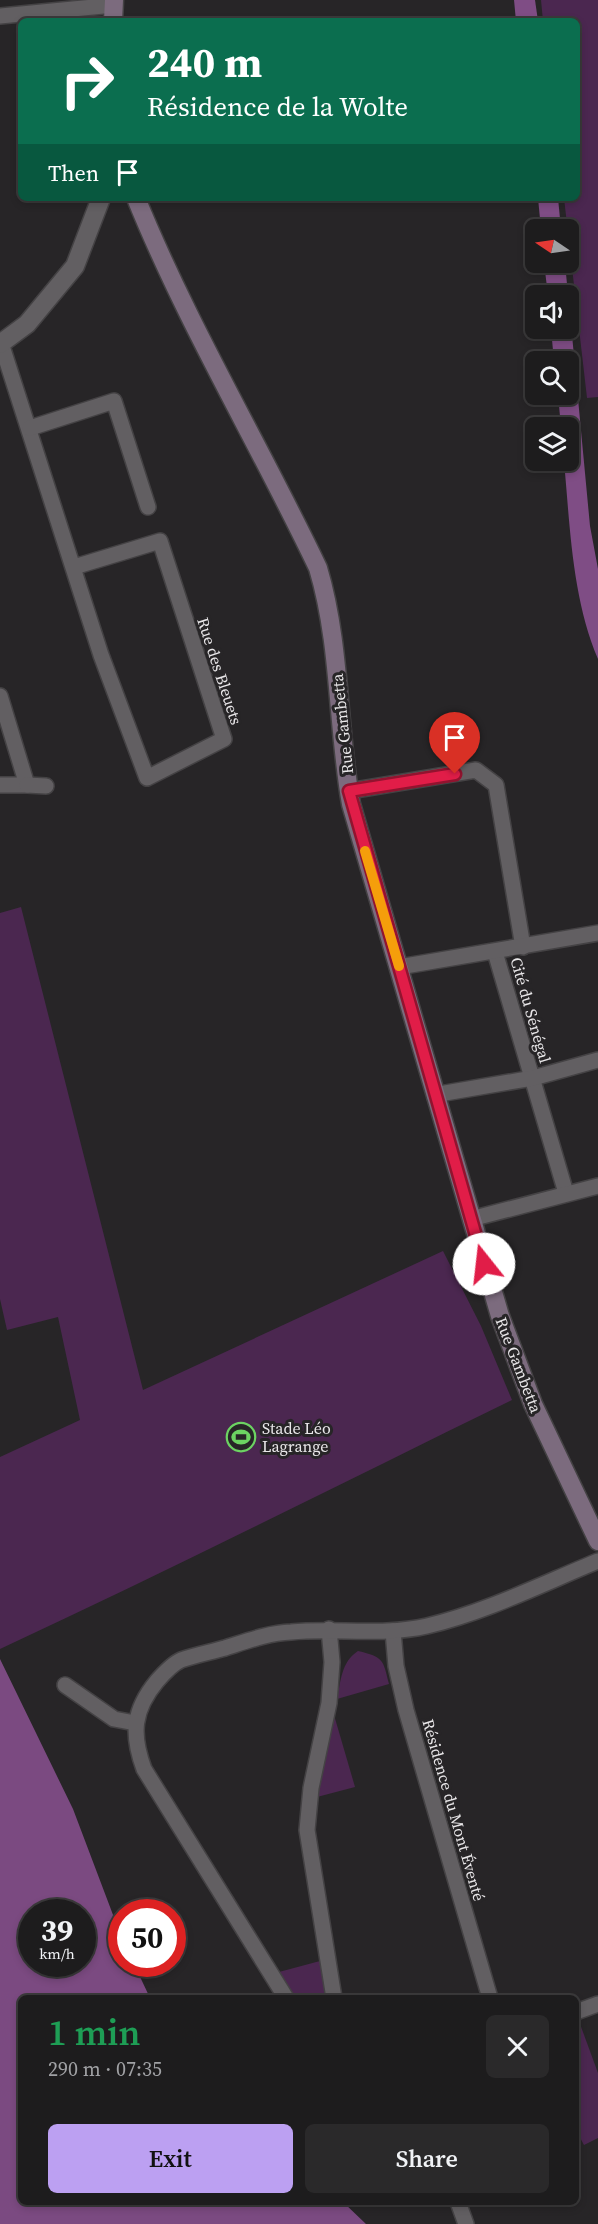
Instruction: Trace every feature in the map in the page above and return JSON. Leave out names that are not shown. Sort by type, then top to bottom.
[{"type":"main road","name":"Rue Gambetta","points":[[137,201],[188,314],[318,568],[328,601],[334,638],[342,743],[349,791],[435,1097],[511,1350],[533,1404],[598,1541]]},
{"type":"street","points":[[0,16],[114,9]]},
{"type":"street","points":[[1,343],[27,324],[75,266],[100,201]]},
{"type":"street","name":"Rue des Bleuets","points":[[1,343],[101,655],[147,778],[224,739],[160,541],[74,567]]},
{"type":"street","points":[[30,428],[114,401],[148,507]]},
{"type":"street","points":[[0,696],[27,785]]},
{"type":"street","points":[[349,791],[476,770],[496,785],[523,947]]},
{"type":"street","points":[[0,785],[46,786]]},
{"type":"street","name":"Cité du Sénégal","points":[[399,967],[598,933]]},
{"type":"street","name":"Cité du Sénégal","points":[[495,952],[566,1194]]},
{"type":"street","name":"Cité du Sénégal","points":[[435,1097],[445,1093],[533,1078],[598,1060]]},
{"type":"street","points":[[471,1219],[598,1186]]},
{"type":"street","points":[[284,1995],[144,1769],[137,1750],[135,1723],[141,1702],[149,1690],[165,1672],[179,1661],[257,1636],[329,1629],[393,1631],[427,1626],[477,1611],[598,1561]]},
{"type":"street","points":[[329,1629],[332,1662],[329,1703],[311,1788],[307,1830],[334,1995]]},
{"type":"street","name":"Résidence du Mont Éventé","points":[[393,1631],[396,1666],[406,1710],[488,1995]]},
{"type":"street","points":[[65,1685],[114,1719],[135,1723]]},
{"type":"street","points":[[579,2011],[598,2004]]},
{"type":"street","points":[[459,2205],[466,2224]]},
{"type":"shaded area","points":[[514,0],[535,0],[538,18],[516,18]]},
{"type":"shaded area","points":[[541,0],[598,0],[598,397],[587,398],[579,328],[579,285],[574,285],[573,273],[579,273],[579,219],[566,219],[564,201],[580,201],[580,18],[543,18]]},
{"type":"shaded area","points":[[538,201],[558,201],[560,219],[540,219]]},
{"type":"shaded area","points":[[545,273],[566,273],[567,285],[547,285]]},
{"type":"shaded area","points":[[552,339],[572,339],[574,351],[553,351]]},
{"type":"shaded area","points":[[559,405],[579,405],[590,526],[598,569],[598,659],[589,636],[577,587],[565,471],[579,471],[579,417],[560,417]]},
{"type":"shaded area","name":"Stade Léo Lagrange","points":[[21,907],[143,1390],[443,1251],[481,1326],[512,1400],[0,1649],[0,1457],[80,1420],[58,1317],[7,1330],[0,1299],[0,913]]},
{"type":"shaded area","points":[[358,1651],[373,1655],[381,1661],[389,1684],[337,1699],[345,1666],[352,1655]]},
{"type":"shaded area","points":[[0,1659],[73,1809],[108,1902],[108,1977],[140,1977],[149,1995],[18,1995],[18,2205],[346,2205],[366,2224],[0,2224]]},
{"type":"shaded area","points":[[334,1715],[355,1787],[317,1797]]},
{"type":"shaded area","points":[[320,1961],[326,1995],[293,1995],[279,1972]]},
{"type":"shaded area","points":[[579,2024],[598,2073],[598,2138],[584,2145],[579,2136]]},
{"type":"slow traffic","points":[[365,851],[399,966]]},
{"type":"place","name":"Stade Léo Lagrange","points":[[241,1437]]},
{"type":"route","points":[[455,774],[349,791],[484,1264]]}]
